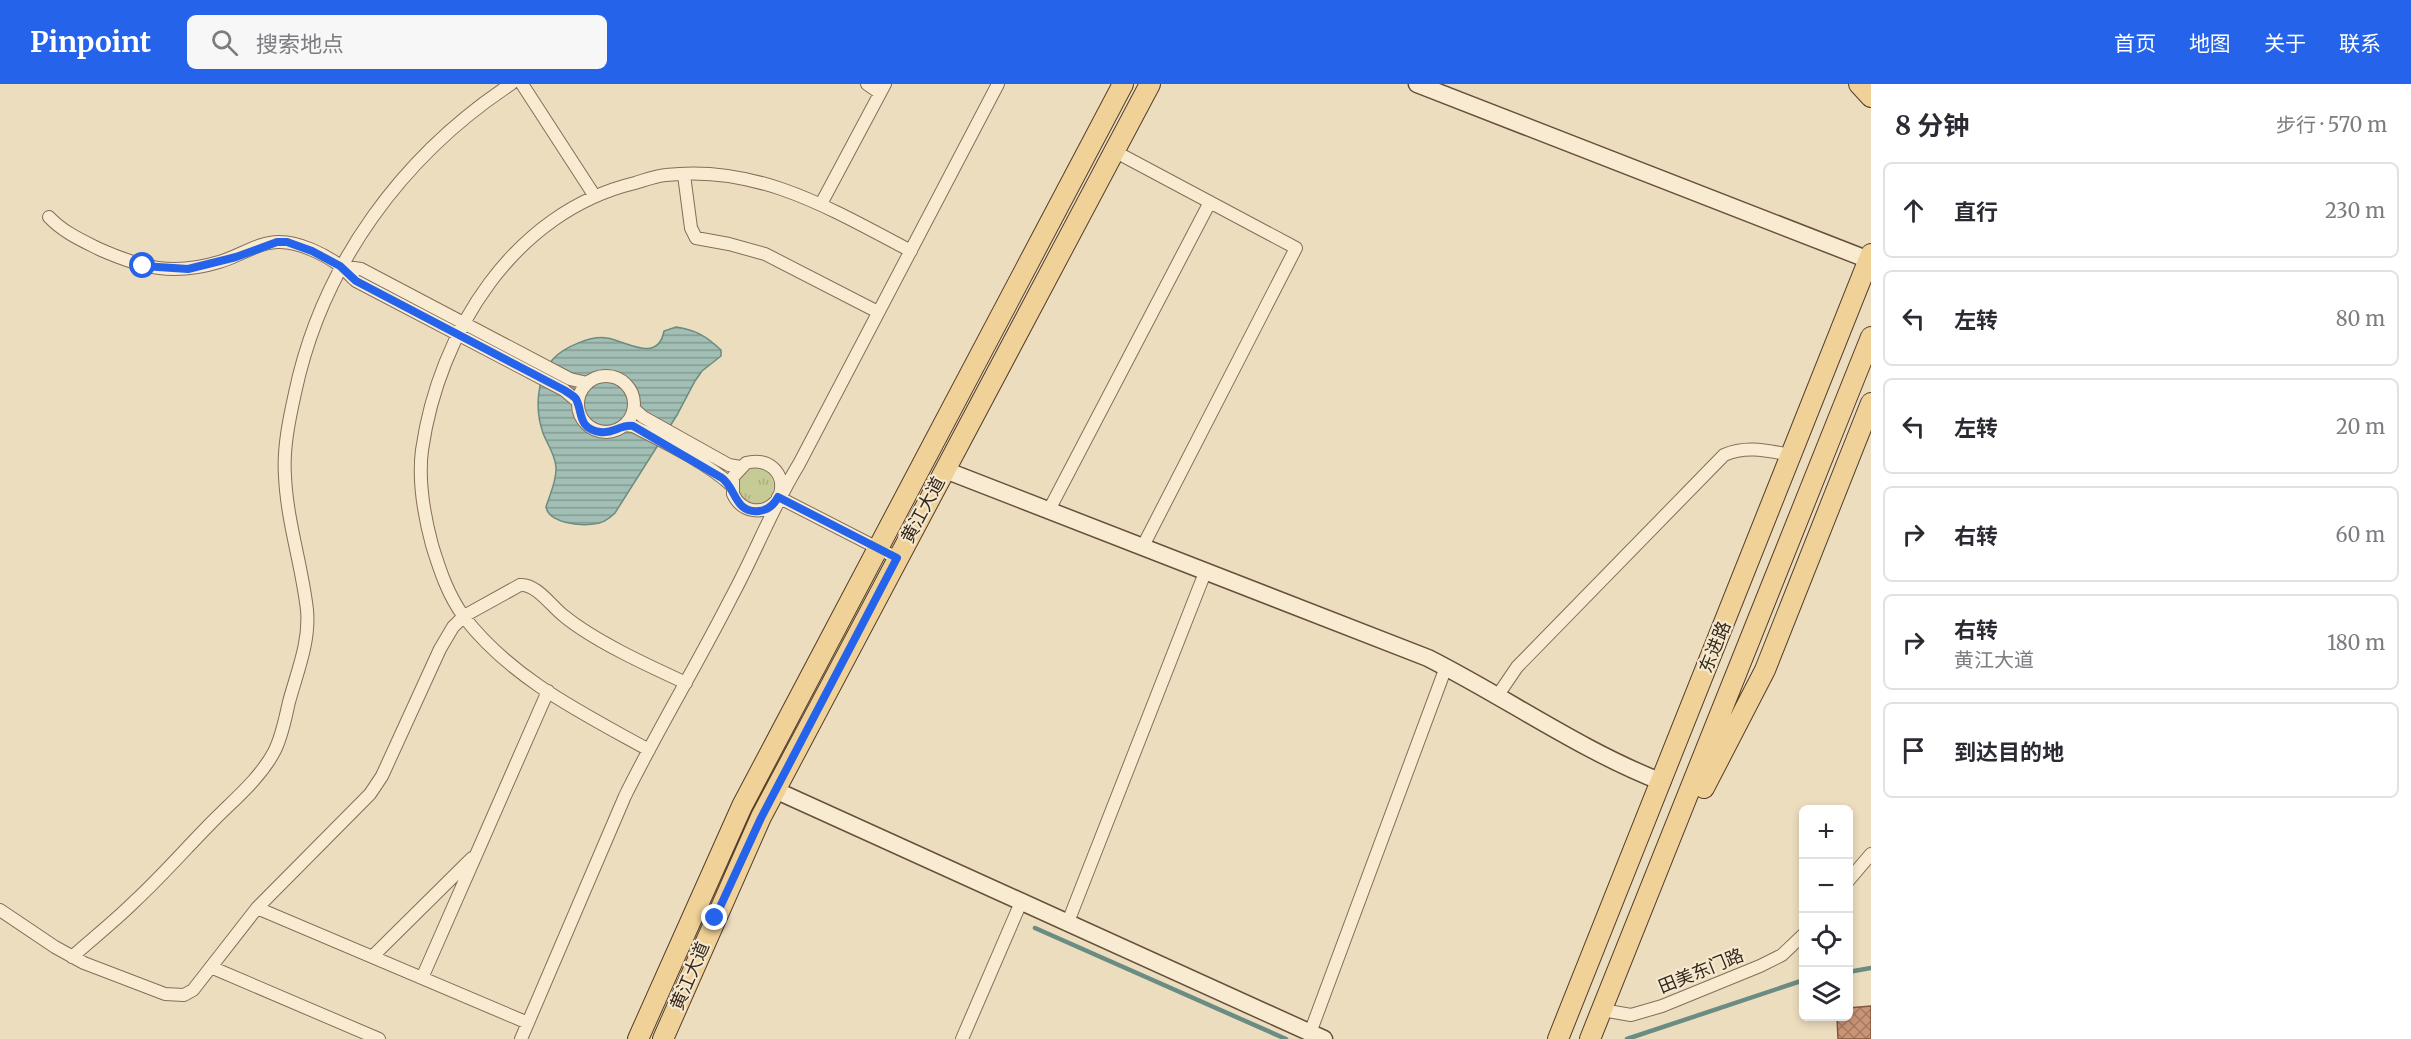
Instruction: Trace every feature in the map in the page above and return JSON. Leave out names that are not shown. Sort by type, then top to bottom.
[{"type":"main road","name":"黄江大道","points":[[638,1039],[742,806],[1123,84]]},
{"type":"main road","name":"黄江大道","points":[[663,1039],[715,918],[775,790],[1149,84]]},
{"type":"main road","points":[[1859,84],[1871,97]]},
{"type":"main road","name":"东进路","points":[[1558,1039],[1870,257]]},
{"type":"main road","name":"东进路","points":[[1591,1037],[1871,337]]},
{"type":"main road","points":[[1660,869],[1748,705],[1791,607],[1871,403]]},
{"type":"street","points":[[72,957],[135,902],[252,783],[274,752],[308,626],[307,608],[287,509],[284,473],[289,423],[310,338],[340,266],[385,198],[416,162],[450,130],[486,100],[511,84]]},
{"type":"street","points":[[522,84],[594,195]]},
{"type":"street","points":[[821,204],[882,89],[867,84]]},
{"type":"street","points":[[521,1039],[625,796],[735,592],[767,527],[778,497],[799,464],[998,84]]},
{"type":"street","points":[[1417,84],[1870,257]]},
{"type":"street","points":[[1114,151],[1296,248],[1143,546]]},
{"type":"street","points":[[649,750],[526,678],[497,653],[464,616],[442,579],[422,496],[422,451],[436,394],[461,328],[508,259],[532,234],[594,195],[665,175],[724,176],[772,185],[821,204],[911,251]]},
{"type":"street","points":[[684,175],[691,228],[696,238],[739,246],[765,254],[879,312]]},
{"type":"street","points":[[1049,510],[1210,202]]},
{"type":"street","points":[[49,217],[56,225],[80,240],[143,266],[188,269],[236,257],[277,242],[299,246],[340,266],[356,281],[547,366],[575,381],[586,383]]},
{"type":"street","points":[[461,328],[540,378],[564,390],[577,401]]},
{"type":"street","points":[[601,376],[618,378],[631,391],[634,409],[625,425],[613,432],[595,430],[581,419],[577,401],[586,383],[601,376]]},
{"type":"street","points":[[634,409],[732,486]]},
{"type":"street","points":[[625,425],[633,426],[729,465],[740,467]]},
{"type":"street","points":[[1498,695],[1517,667],[1724,455],[1748,448],[1791,455]]},
{"type":"street","points":[[754,461],[772,466],[780,477],[778,497],[767,508],[749,510],[735,499],[732,486],[733,477],[740,467],[754,461]]},
{"type":"street","points":[[945,470],[1206,570],[1446,667],[1616,763],[1662,782]]},
{"type":"street","points":[[778,497],[897,558]]},
{"type":"street","points":[[1068,922],[1206,570]]},
{"type":"street","points":[[0,910],[72,957],[145,987],[175,996],[184,995],[193,990],[213,968],[258,908],[370,794],[396,749],[440,649],[453,627],[464,616],[515,586],[525,584],[566,618],[618,649],[686,683]]},
{"type":"street","points":[[775,790],[1022,900],[1317,1036],[1446,667]]},
{"type":"street","points":[[422,978],[548,691]]},
{"type":"street","points":[[373,956],[477,853]]},
{"type":"street","points":[[1853,876],[1871,854]]},
{"type":"street","points":[[962,1039],[1022,900]]},
{"type":"street","points":[[258,908],[528,1023]]},
{"type":"street","name":"田美东门路","points":[[1602,1010],[1630,1015],[1662,1006],[1760,966],[1782,955],[1799,938]]},
{"type":"street","points":[[213,968],[379,1039]]},
{"type":"green space","points":[[756,468],[769,473],[774,486],[769,499],[756,504],[743,499],[738,486],[743,473]]},
{"type":"water","points":[[676,327],[705,337],[721,350],[721,356],[702,371],[695,381],[677,415],[613,515],[596,524],[573,524],[553,517],[546,507],[556,467],[553,453],[540,424],[538,404],[540,385],[547,367],[564,350],[586,340],[607,338],[648,349],[661,341],[664,331]]},
{"type":"building","points":[[1871,1006],[1871,1039],[1838,1039],[1837,1021],[1853,1021],[1853,1008]]},
{"type":"waterway","points":[[1035,928],[1286,1039]]},
{"type":"waterway","points":[[1853,971],[1871,968]]},
{"type":"waterway","points":[[1627,1039],[1799,982]]},
{"type":"route","points":[[143,266],[188,269],[236,257],[265,244],[277,242],[287,242],[312,251],[340,266],[356,281],[564,390],[577,401],[581,419],[591,428],[600,432],[613,432],[625,425],[633,426],[722,478],[732,486],[735,499],[741,506],[754,511],[763,510],[775,503],[778,497],[897,558],[761,818],[715,918]]}]
